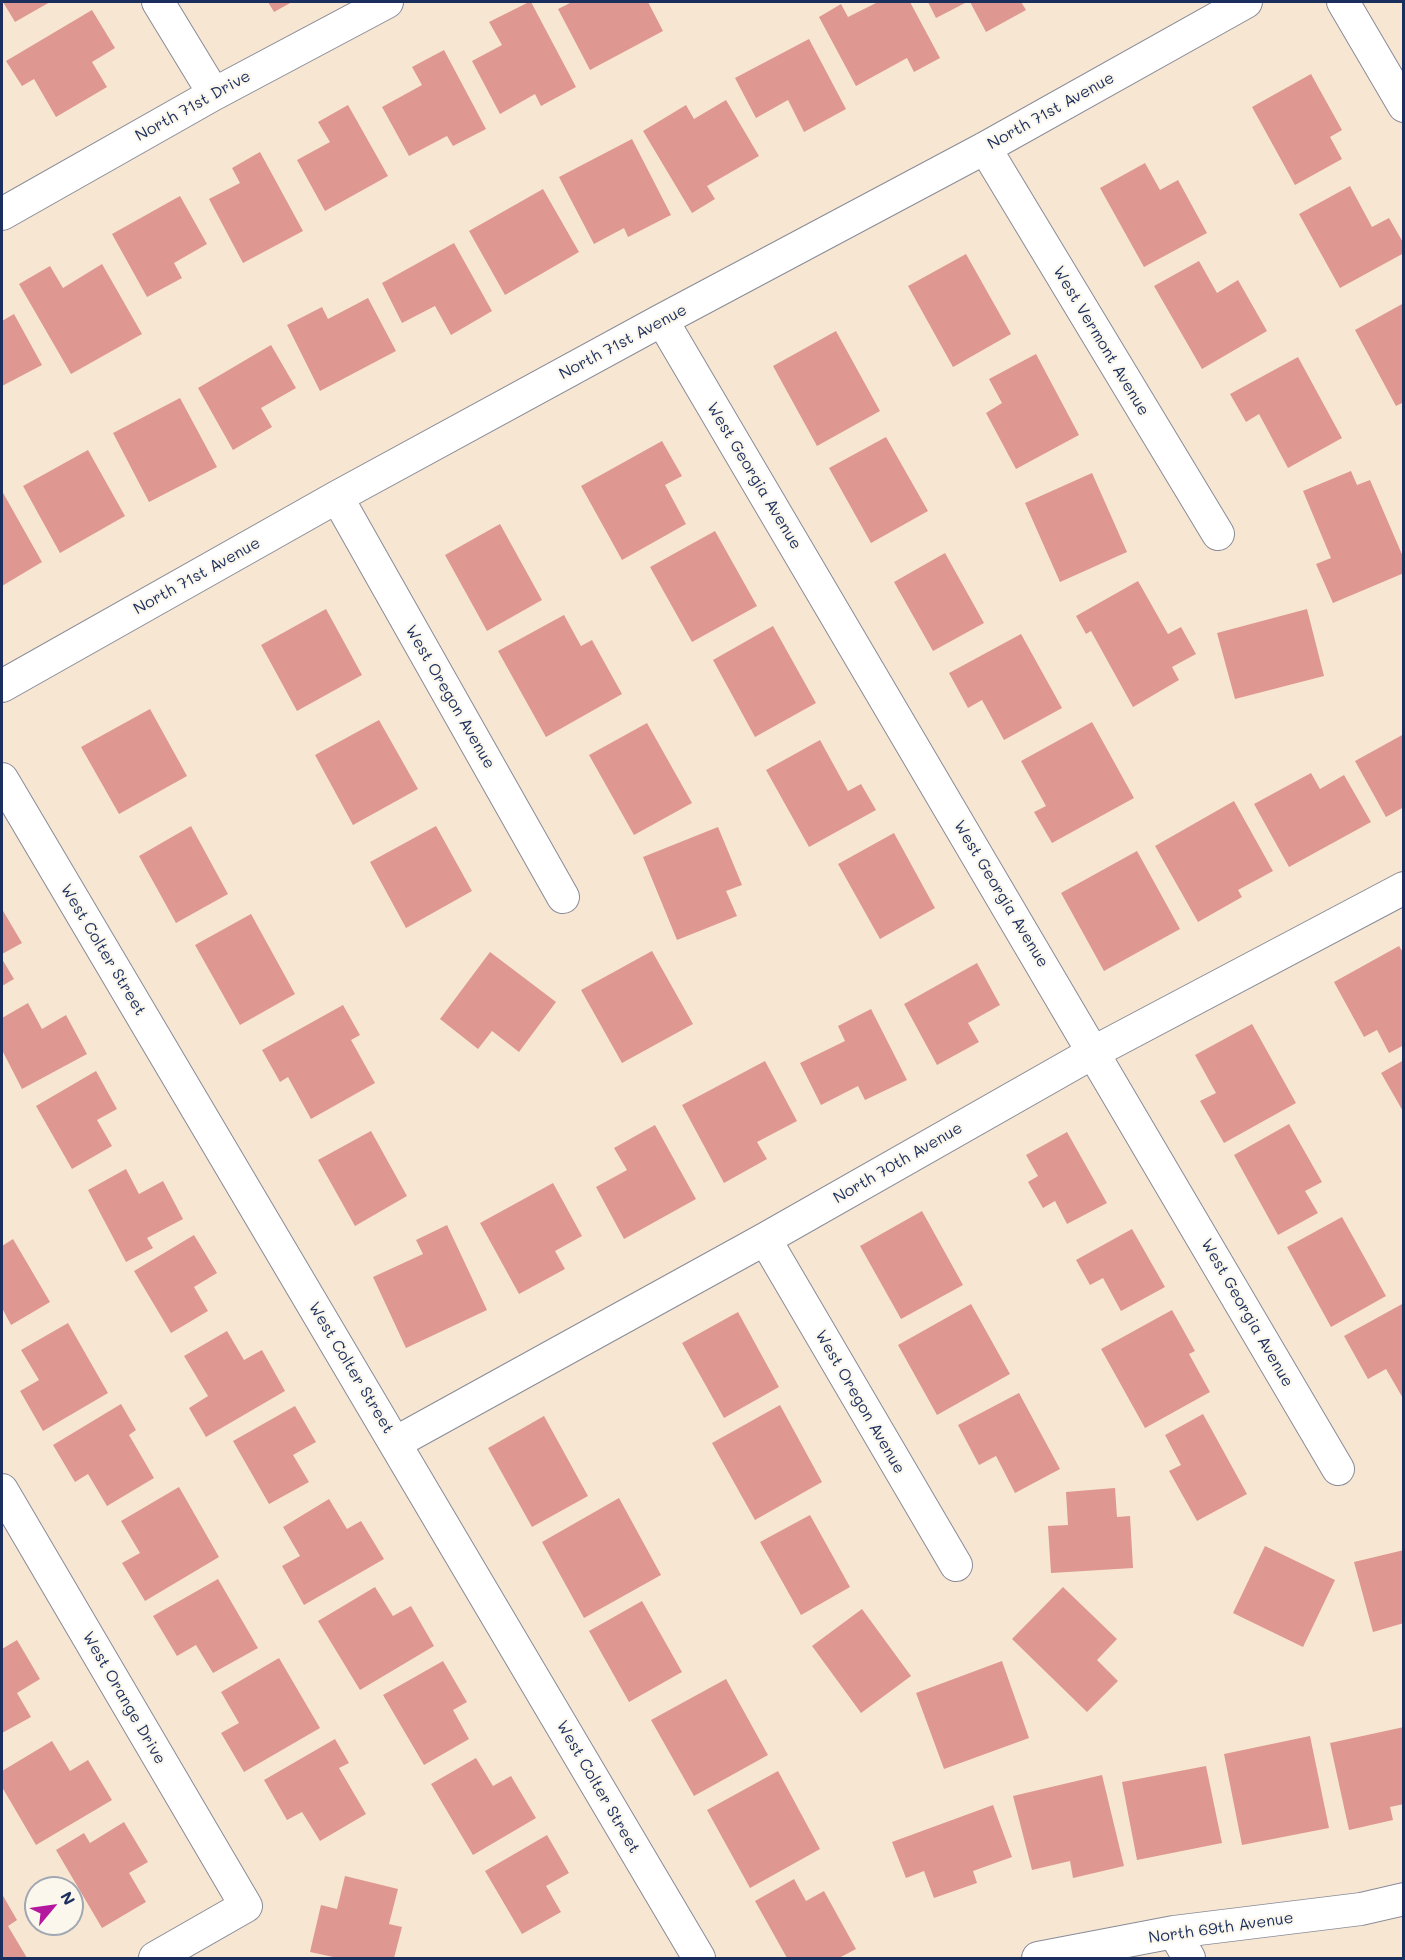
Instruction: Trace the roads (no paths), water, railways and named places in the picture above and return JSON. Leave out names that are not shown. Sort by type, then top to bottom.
[{"type":"street","points":[[158,2],[214,94]]},
{"type":"street","name":"North 71st Drive","points":[[2,214],[214,94],[387,2]]},
{"type":"street","name":"North 71st Avenue","points":[[2,686],[337,497],[985,148],[1246,2]]},
{"type":"street","points":[[1343,2],[1404,106]]},
{"type":"street","name":"West Vermont Avenue","points":[[985,148],[1218,534]]},
{"type":"street","name":"West Georgia Avenue","points":[[662,320],[1338,1469]]},
{"type":"street","name":"West Oregon Avenue","points":[[337,497],[563,897]]},
{"type":"street","name":"West Colter Street","points":[[2,779],[699,1959]]},
{"type":"street","name":"North 70th Avenue","points":[[395,1443],[765,1239],[1094,1052],[1404,888]]},
{"type":"street","name":"West Oregon Avenue","points":[[765,1239],[956,1565]]},
{"type":"street","name":"West Orange Drive","points":[[2,1490],[246,1906],[155,1959]]},
{"type":"street","name":"North 69th Avenue","points":[[1038,1959],[1182,1946],[1404,1899]]}]
